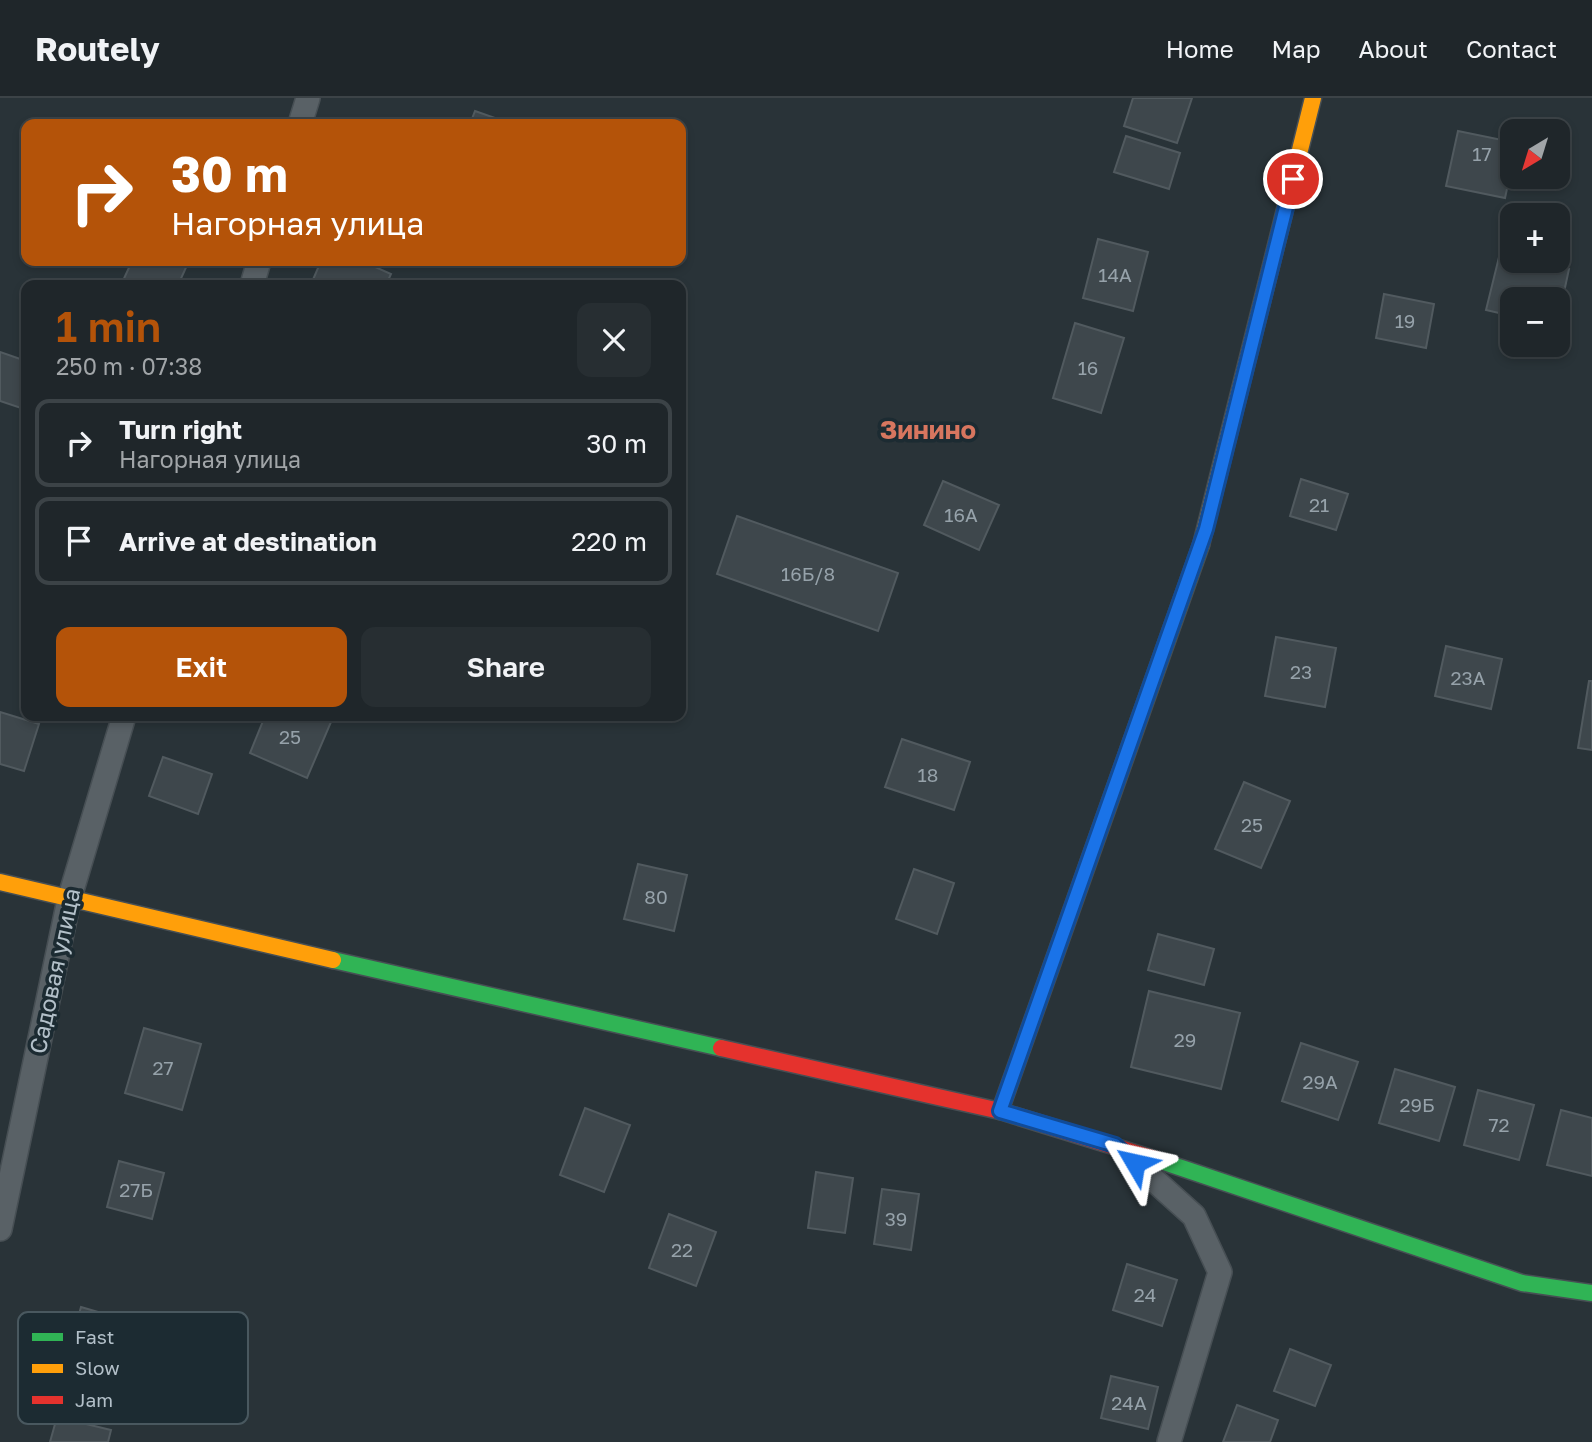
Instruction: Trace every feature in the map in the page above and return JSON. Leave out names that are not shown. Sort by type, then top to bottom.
[{"type":"street","points":[[302,119],[308,98]]},
{"type":"street","points":[[1000,1111],[1206,529],[1312,98]]},
{"type":"street","name":"Садовая улица","points":[[0,1229],[69,900],[123,721]]},
{"type":"street","points":[[0,882],[69,900],[1000,1111],[1115,1145],[1522,1283],[1592,1293]]},
{"type":"street","points":[[1115,1145],[1194,1216],[1220,1272],[1169,1442]]},
{"type":"building","points":[[1133,98],[1192,98],[1177,143],[1124,126]]},
{"type":"building","points":[[475,111],[498,119],[472,119]]},
{"type":"building","points":[[1458,131],[1500,140],[1500,189],[1507,189],[1505,198],[1446,186]]},
{"type":"building","points":[[1126,136],[1180,153],[1169,189],[1114,172]]},
{"type":"building","points":[[1098,239],[1148,252],[1133,311],[1083,298]]},
{"type":"building","points":[[1500,253],[1500,273],[1568,273],[1565,287],[1500,287],[1500,313],[1486,310]]},
{"type":"building","points":[[130,266],[187,266],[180,280],[123,280]]},
{"type":"building","points":[[319,266],[375,266],[391,274],[388,280],[313,280]]},
{"type":"building","points":[[1384,294],[1434,304],[1426,348],[1376,338]]},
{"type":"building","points":[[1075,323],[1124,338],[1101,413],[1053,398]]},
{"type":"building","points":[[0,352],[21,359],[21,408],[0,401]]},
{"type":"building","points":[[1301,479],[1348,494],[1336,530],[1290,516]]},
{"type":"building","points":[[943,481],[999,505],[979,550],[924,525]]},
{"type":"building","points":[[737,516],[898,573],[878,631],[717,574]]},
{"type":"building","points":[[1276,637],[1336,648],[1325,707],[1265,696]]},
{"type":"building","points":[[1446,646],[1502,659],[1491,709],[1435,696]]},
{"type":"building","points":[[1589,681],[1592,681],[1592,750],[1578,748]]},
{"type":"building","points":[[0,712],[21,718],[21,721],[39,724],[24,771],[0,764]]},
{"type":"building","points":[[263,721],[331,722],[307,778],[250,753]]},
{"type":"building","points":[[902,739],[970,762],[954,810],[885,787]]},
{"type":"building","points":[[163,757],[212,774],[198,814],[149,796]]},
{"type":"building","points":[[1244,782],[1290,801],[1261,868],[1215,849]]},
{"type":"building","points":[[638,864],[687,875],[674,931],[624,919]]},
{"type":"building","points":[[914,869],[954,883],[937,934],[896,919]]},
{"type":"building","points":[[1158,934],[1214,949],[1204,985],[1148,970]]},
{"type":"building","points":[[1149,991],[1240,1013],[1221,1089],[1131,1067]]},
{"type":"building","points":[[144,1028],[201,1044],[182,1110],[125,1093]]},
{"type":"building","points":[[1301,1043],[1358,1062],[1338,1120],[1282,1101]]},
{"type":"building","points":[[1395,1069],[1455,1087],[1439,1141],[1379,1123]]},
{"type":"building","points":[[1478,1090],[1534,1105],[1519,1160],[1464,1145]]},
{"type":"building","points":[[585,1108],[630,1125],[604,1192],[560,1175]]},
{"type":"building","points":[[1561,1110],[1592,1118],[1592,1176],[1547,1165]]},
{"type":"building","points":[[119,1161],[164,1173],[152,1219],[107,1207]]},
{"type":"building","points":[[816,1172],[853,1178],[845,1233],[808,1228]]},
{"type":"building","points":[[882,1189],[919,1194],[911,1250],[874,1244]]},
{"type":"building","points":[[669,1214],[716,1232],[696,1286],[649,1268]]},
{"type":"building","points":[[1127,1264],[1177,1280],[1162,1326],[1113,1310]]},
{"type":"building","points":[[81,1307],[98,1312],[80,1312]]},
{"type":"building","points":[[1290,1349],[1331,1365],[1315,1406],[1274,1391]]},
{"type":"building","points":[[1111,1376],[1158,1387],[1148,1429],[1101,1418]]},
{"type":"building","points":[[1237,1405],[1278,1420],[1270,1442],[1223,1442]]},
{"type":"building","points":[[55,1424],[86,1424],[111,1430],[108,1442],[50,1442]]},
{"type":"traffic: fast","points":[[1000,1111],[1201,545]]},
{"type":"traffic: fast","points":[[333,960],[721,1048]]},
{"type":"traffic: fast","points":[[1158,1160],[1522,1283],[1592,1293]]},
{"type":"traffic: slow","points":[[1201,545],[1313,98]]},
{"type":"traffic: slow","points":[[0,882],[333,960]]},
{"type":"traffic: jam","points":[[721,1048],[1000,1111],[1158,1160]]},
{"type":"district","name":"Зинино","points":[[928,430]]},
{"type":"route","points":[[1135,1163],[1115,1145],[1000,1111],[1206,529],[1293,179]]}]
